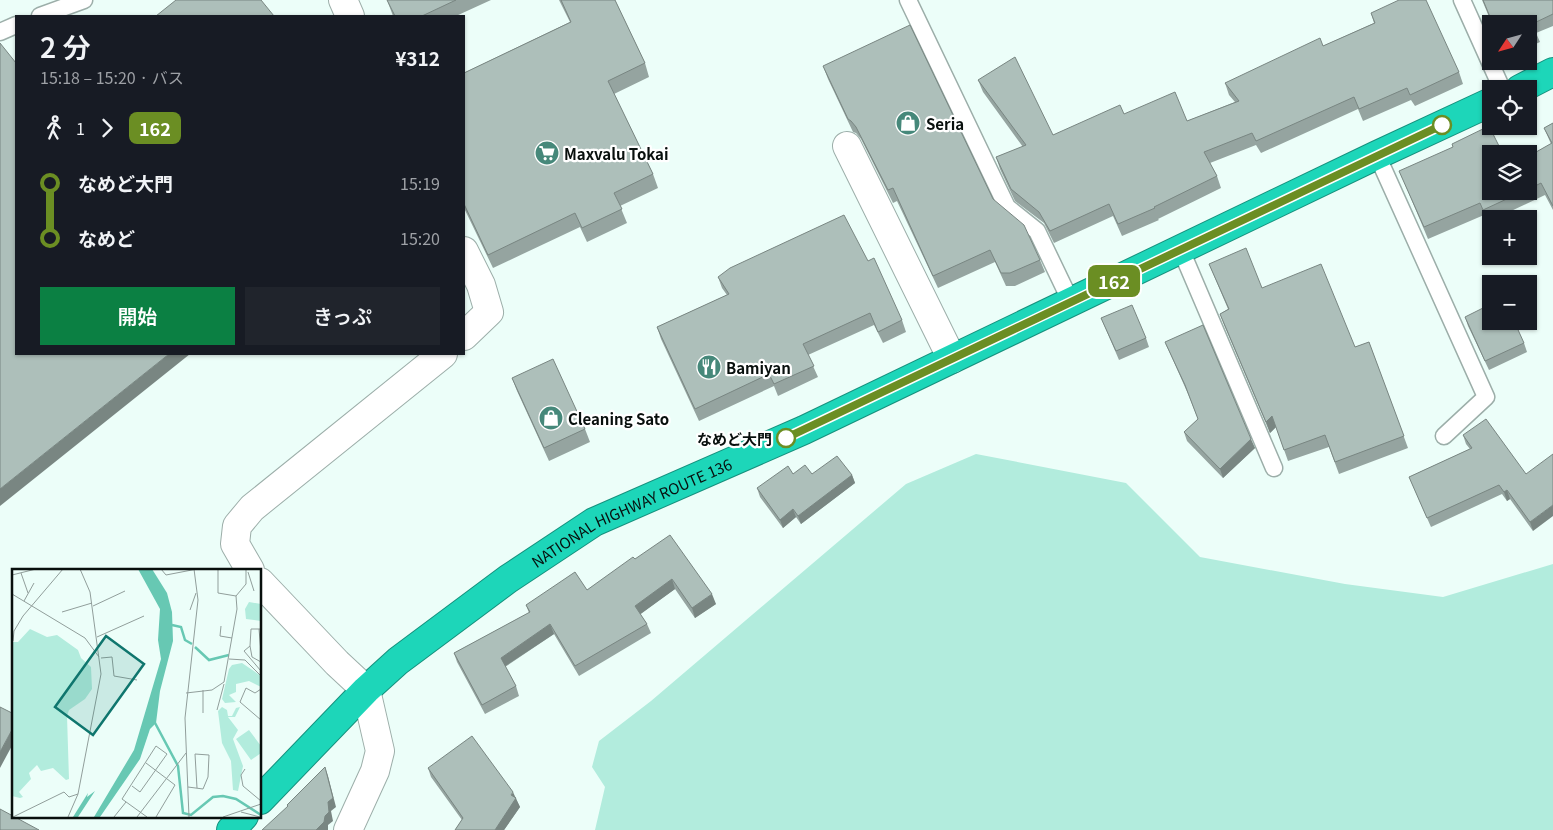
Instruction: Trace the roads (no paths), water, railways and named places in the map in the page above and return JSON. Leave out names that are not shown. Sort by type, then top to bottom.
[{"type":"highway","points":[[1537,80],[1553,72]]},
{"type":"highway","name":"NATIONAL HIGHWAY ROUTE 136","points":[[261,799],[366,690],[398,661],[500,585],[594,522],[804,430],[1482,106]]},
{"type":"highway","points":[[231,830],[242,818]]},
{"type":"street","points":[[343,0],[350,15]]},
{"type":"street","points":[[847,146],[952,359]]},
{"type":"street","points":[[465,253],[481,285],[489,312],[465,335]]},
{"type":"street","points":[[249,569],[235,544],[237,526],[252,508],[442,355]]},
{"type":"street","points":[[261,583],[337,663],[366,690],[380,751],[375,772],[348,830]]},
{"type":"lane","points":[[43,15],[84,0]]},
{"type":"lane","points":[[908,0],[1007,207],[1037,231],[1071,302]]},
{"type":"lane","points":[[1462,0],[1498,80]]},
{"type":"lane","points":[[0,32],[15,25]]},
{"type":"lane","points":[[1378,155],[1486,397],[1444,436]]},
{"type":"lane","points":[[1181,250],[1274,468]]},
{"type":"place","name":"Seria","points":[[908,123]]},
{"type":"place","name":"Maxvalu Tokai","points":[[547,153]]},
{"type":"place","name":"Bamiyan","points":[[709,367]]},
{"type":"place","name":"Cleaning Sato","points":[[551,418]]},
{"type":"place","name":"なめど大門","points":[[786,438]]}]
